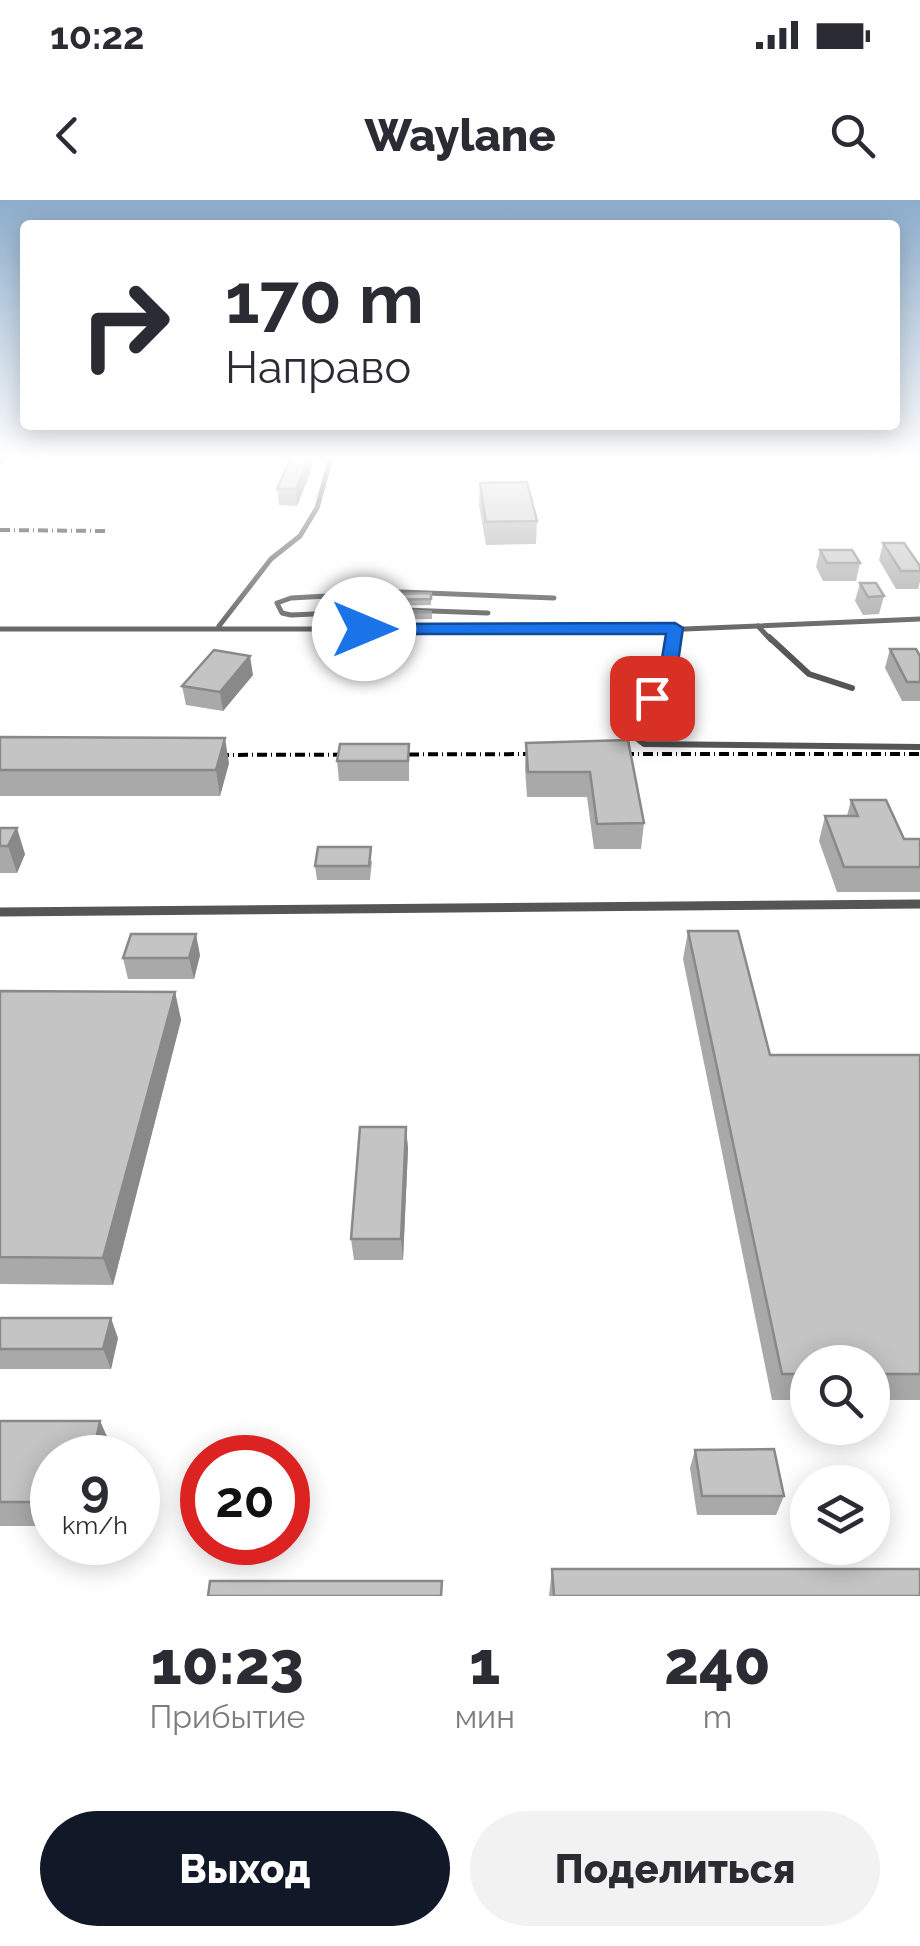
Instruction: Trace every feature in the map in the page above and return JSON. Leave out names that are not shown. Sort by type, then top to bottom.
[{"type":"lane","points":[[219,626],[271,559],[300,536],[308,522]]},
{"type":"lane","points":[[488,613],[282,613],[277,603],[291,598],[402,592],[554,598]]},
{"type":"lane","points":[[325,613],[325,629]]},
{"type":"lane","points":[[0,630],[219,626],[675,628],[920,619]]},
{"type":"lane","points":[[758,626],[793,664],[812,677],[852,688]]},
{"type":"lane","points":[[675,628],[668,676],[633,718],[630,733],[644,744],[920,747]]},
{"type":"lane","points":[[0,912],[920,904]]},
{"type":"building","points":[[883,543],[904,543],[920,571],[901,571]]},
{"type":"building","points":[[820,550],[852,550],[860,563],[827,563]]},
{"type":"building","points":[[860,583],[876,583],[884,596],[868,597]]},
{"type":"building","points":[[431,593],[431,599],[333,601],[334,596]]},
{"type":"building","points":[[404,610],[432,612],[332,614]]},
{"type":"building","points":[[890,649],[916,649],[920,656],[920,682],[907,682]]},
{"type":"building","points":[[214,650],[250,656],[220,692],[182,686]]},
{"type":"building","points":[[0,737],[225,738],[216,770],[0,770]]},
{"type":"building","points":[[628,740],[644,823],[597,824],[590,772],[528,772],[526,743]]},
{"type":"building","points":[[340,744],[409,744],[408,761],[337,761]]},
{"type":"building","points":[[851,800],[886,800],[904,839],[920,839],[920,867],[844,867],[825,816],[858,816]]},
{"type":"building","points":[[0,828],[17,828],[8,846],[0,846]]},
{"type":"building","points":[[318,847],[371,847],[369,866],[315,866]]},
{"type":"building","points":[[688,931],[738,931],[770,1055],[920,1055],[920,1374],[890,1374],[890,1345],[790,1345],[790,1374],[782,1374]]},
{"type":"building","points":[[131,934],[196,934],[189,958],[123,958]]},
{"type":"building","points":[[0,991],[175,992],[103,1258],[0,1257]]},
{"type":"building","points":[[360,1127],[406,1127],[401,1239],[351,1239]]},
{"type":"building","points":[[0,1318],[111,1318],[103,1349],[0,1349]]},
{"type":"building","points":[[0,1421],[100,1421],[97,1435],[30,1435],[30,1502],[0,1502]]},
{"type":"building","points":[[774,1449],[784,1496],[702,1496],[695,1450]]},
{"type":"building","points":[[552,1569],[920,1569],[920,1596],[554,1596]]},
{"type":"building","points":[[210,1581],[442,1581],[441,1596],[208,1596]]},
{"type":"railway","points":[[0,530],[105,531]]},
{"type":"railway","points":[[200,755],[555,754]]},
{"type":"railway","points":[[605,754],[920,754]]},
{"type":"route","points":[[364,629],[675,628],[668,676],[652,698]]}]
